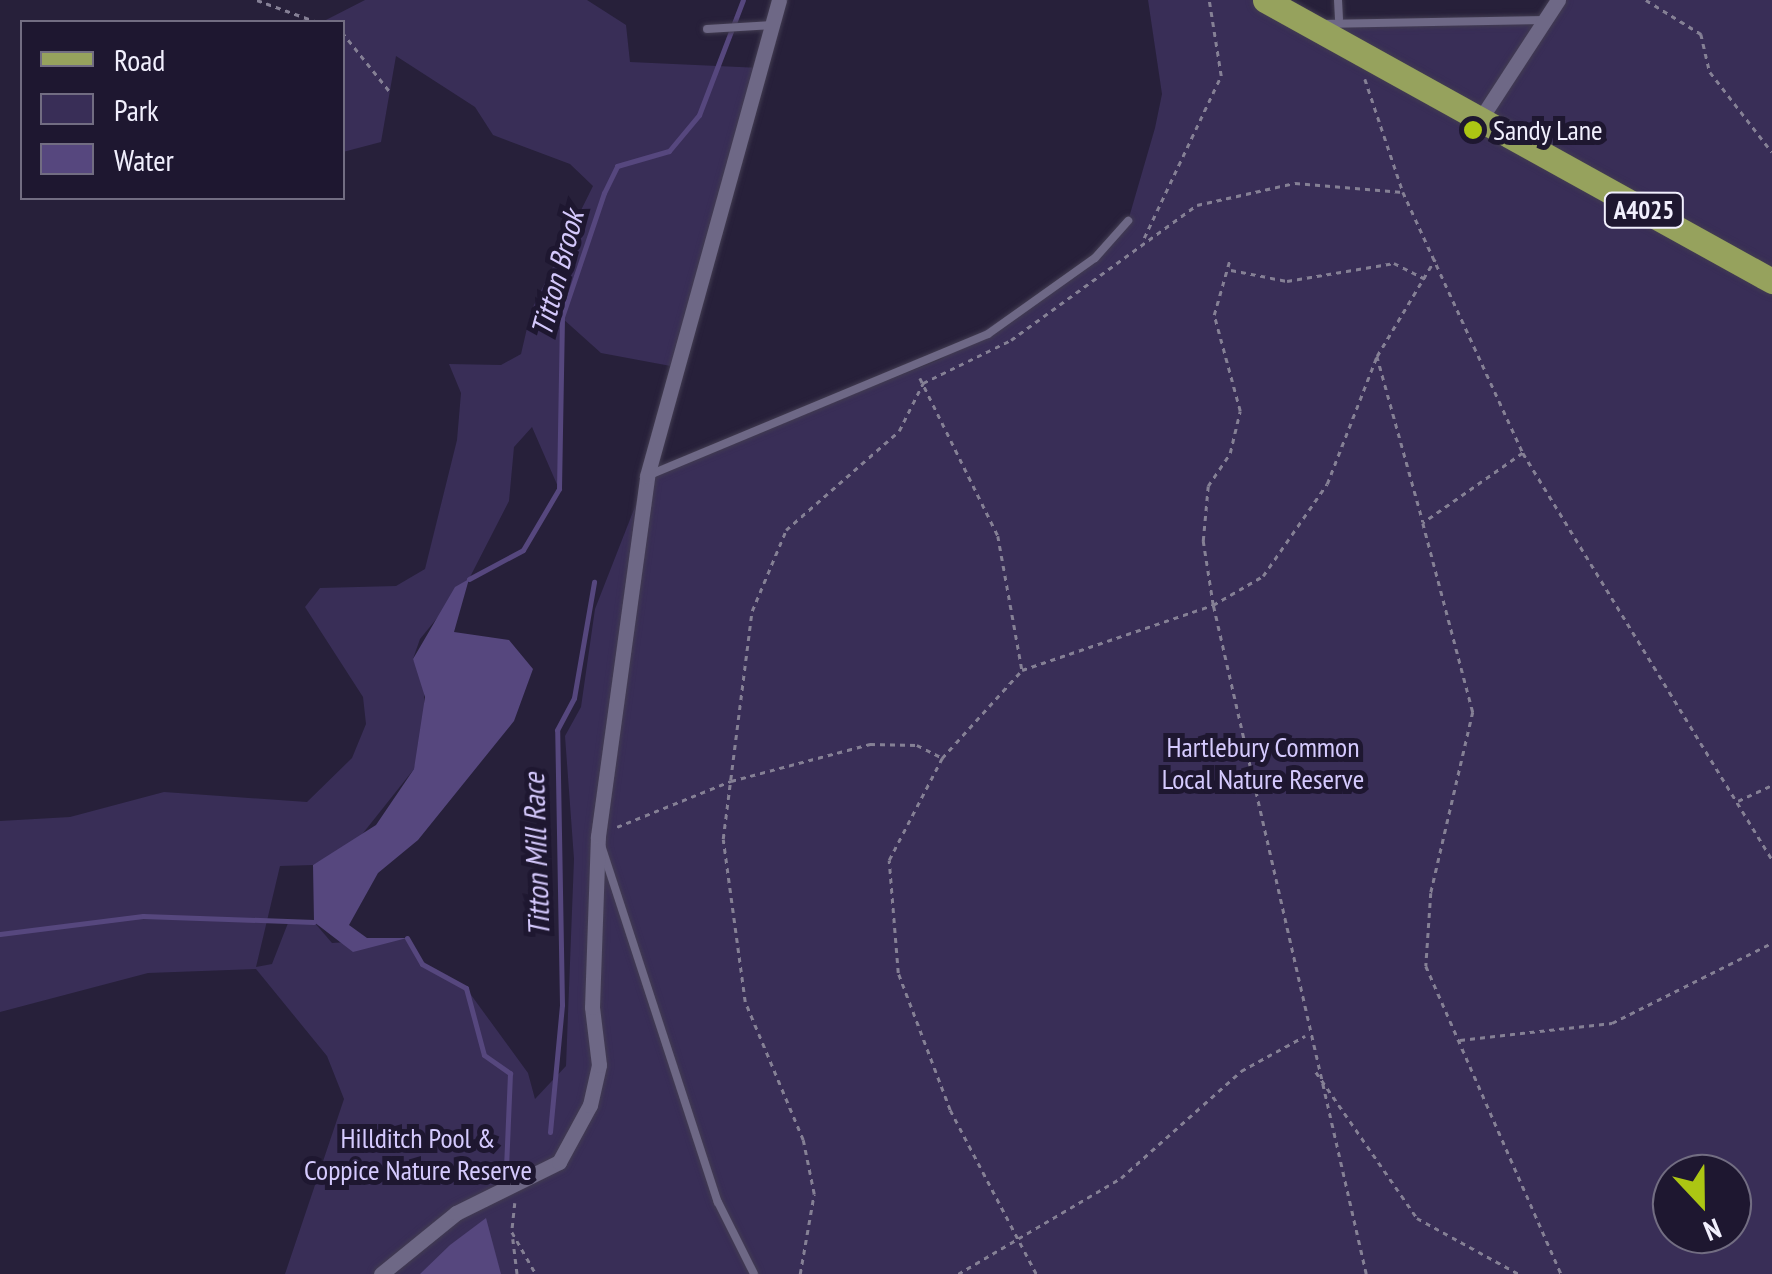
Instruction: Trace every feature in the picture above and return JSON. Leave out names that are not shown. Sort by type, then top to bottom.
[{"type":"main road","name":"A4025","points":[[1265,0],[1772,281]]},
{"type":"street","points":[[381,1274],[456,1214],[526,1180],[578,1139],[600,1065],[592,1008],[598,836],[647,476],[779,0]]},
{"type":"street","points":[[1482,118],[1558,0]]},
{"type":"lane","points":[[1338,0],[1339,19]]},
{"type":"lane","points":[[1312,27],[1339,19],[1545,20]]},
{"type":"lane","points":[[707,29],[772,25]]},
{"type":"lane","points":[[647,476],[915,369],[1024,311],[1128,221]]},
{"type":"lane","points":[[598,836],[718,1202],[754,1274]]},
{"type":"path","points":[[257,0],[312,20]]},
{"type":"path","points":[[1144,238],[1221,76],[1209,0]]},
{"type":"path","points":[[1646,0],[1701,34],[1710,72],[1772,152]]},
{"type":"path","points":[[345,34],[365,49],[391,93]]},
{"type":"path","points":[[1356,53],[1403,192],[1522,452],[1772,860]]},
{"type":"path","points":[[800,1274],[814,1194],[803,1140],[745,1002],[724,839],[752,611],[786,530],[899,430],[923,382],[1011,340],[1144,238],[1245,190],[1352,184],[1403,192]]},
{"type":"path","points":[[1230,259],[1230,270],[1214,315],[1240,411],[1230,453],[1208,486],[1203,541],[1213,605],[1306,1036],[1366,1274]]},
{"type":"path","points":[[1036,1274],[950,1110],[889,935],[889,860],[942,758],[1022,670],[1213,605],[1263,576],[1328,484],[1377,356],[1435,260]]},
{"type":"path","points":[[1230,270],[1287,280],[1394,263],[1425,279]]},
{"type":"path","points":[[1377,356],[1473,712],[1431,893],[1426,966],[1561,1274]]},
{"type":"path","points":[[915,369],[998,536],[1022,670]]},
{"type":"path","points":[[1423,523],[1522,452]]},
{"type":"path","points":[[598,836],[731,782],[870,744],[917,745],[942,758]]},
{"type":"path","points":[[1737,802],[1772,785]]},
{"type":"path","points":[[1460,1040],[1612,1023],[1772,943]]},
{"type":"path","points":[[958,1274],[1121,1178],[1241,1072],[1306,1036]]},
{"type":"path","points":[[1315,1071],[1417,1218],[1519,1274]]},
{"type":"path","points":[[516,1274],[512,1232],[526,1180]]},
{"type":"path","points":[[512,1232],[536,1274]]},
{"type":"green space","name":"Hartlebury Common Local Nature Reserve","points":[[365,0],[587,0],[626,25],[630,62],[761,68],[676,367],[601,353],[562,318],[559,489],[532,427],[514,447],[509,501],[469,579],[420,639],[413,659],[424,684],[424,731],[414,769],[356,842],[313,865],[280,866],[256,967],[272,964],[288,923],[314,922],[332,943],[407,938],[423,964],[466,988],[528,1073],[535,1099],[566,1066],[574,859],[565,736],[581,707],[595,609],[647,476],[941,359],[1094,258],[1128,221],[1155,128],[1162,94],[1148,0],[1265,0],[1312,27],[1545,20],[1566,0],[1772,0],[1772,1274],[285,1274],[344,1099],[327,1056],[256,969],[148,973],[0,1012],[0,821],[70,817],[164,792],[307,802],[352,758],[366,724],[363,697],[305,607],[320,588],[396,586],[425,569],[457,440],[461,393],[449,364],[501,365],[521,354],[531,311],[593,186],[570,164],[493,135],[475,107],[396,56],[381,142],[345,151],[345,20],[326,20]]},
{"type":"water","points":[[469,579],[454,632],[509,640],[533,669],[514,721],[418,840],[378,873],[349,925],[367,938],[407,938],[353,952],[314,922],[313,865],[376,825],[414,769],[425,697],[413,659],[455,587]]},
{"type":"water","points":[[486,1218],[501,1274],[420,1274],[450,1245]]},
{"type":"waterway","name":"Titton Brook","points":[[469,579],[523,550],[559,489],[562,317],[604,193],[617,166],[669,151],[699,115],[743,0]]},
{"type":"waterway","name":"Titton Mill Race","points":[[550,1132],[562,1005],[557,730],[574,698],[594,582]]},
{"type":"waterway","points":[[0,934],[143,916],[314,922]]},
{"type":"waterway","name":"Titton Brook","points":[[407,938],[422,964],[466,988],[484,1055],[510,1073],[506,1169]]},
{"type":"place","name":"Sandy Lane","points":[[1473,130]]},
{"type":"park label","name":"Hillditch Pool & Coppice Nature Reserve","points":[[418,1154]]}]
